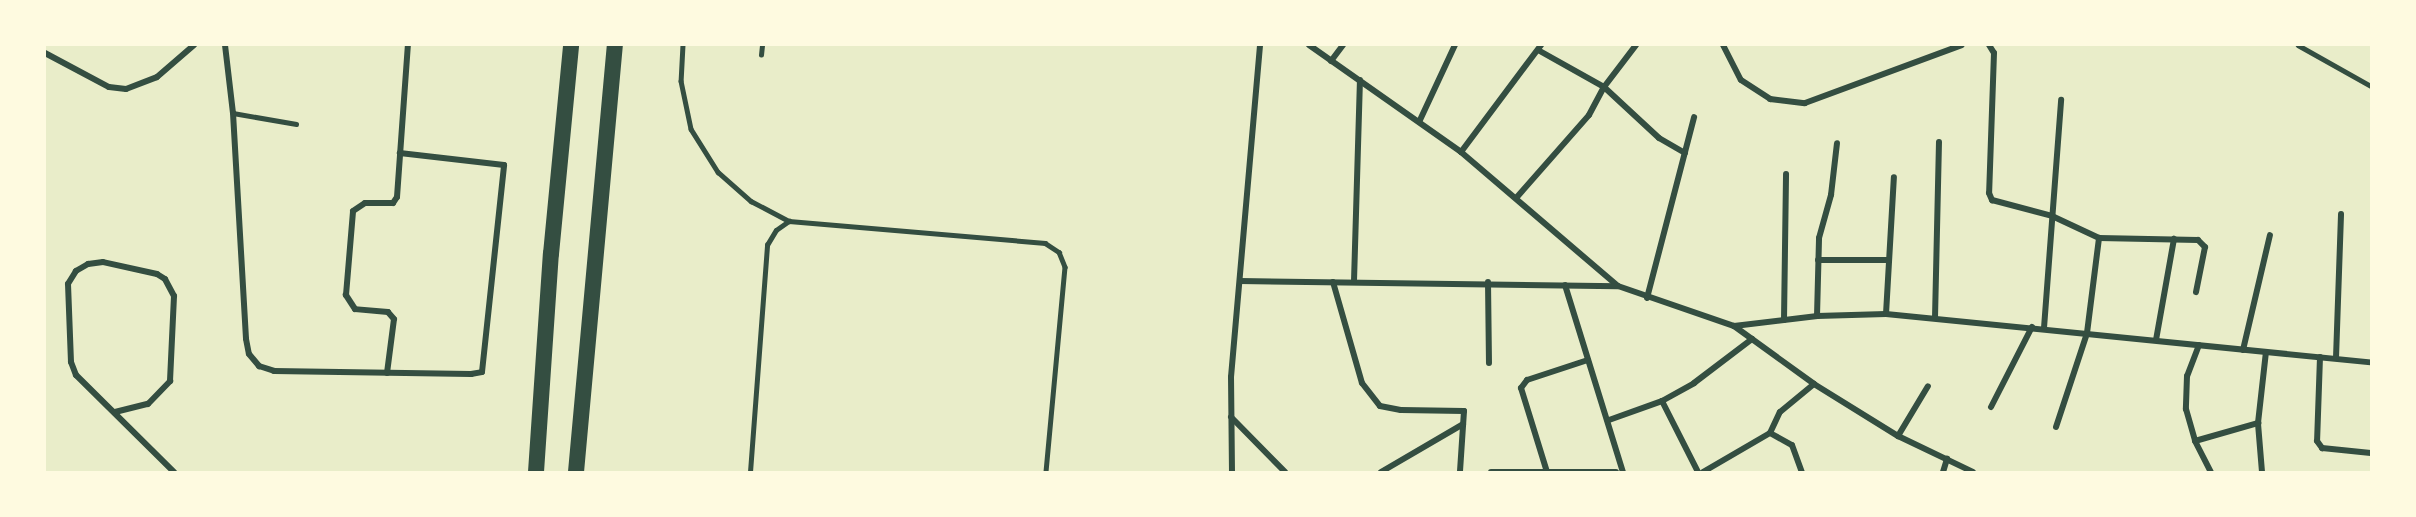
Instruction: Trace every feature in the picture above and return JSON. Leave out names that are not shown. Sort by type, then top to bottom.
[{"type":"highway","points":[[536,472],[550,254],[571,45]]},
{"type":"highway","points":[[576,472],[615,45]]},
{"type":"street","points":[[45,53],[109,87],[126,89],[157,77],[194,45]]},
{"type":"street","points":[[225,45],[233,113],[246,339],[254,360],[274,371],[477,374],[485,366],[505,176],[504,165],[498,161],[400,153]]},
{"type":"street","points":[[387,373],[394,319],[388,312],[356,309],[346,295],[353,211],[365,204],[396,201],[408,45]]},
{"type":"street","points":[[1232,472],[1231,417],[1260,45]]},
{"type":"street","points":[[1309,45],[1420,120],[1517,197],[1618,286],[1647,298],[1734,326],[1814,384],[1898,436],[1973,472]]},
{"type":"street","points":[[1331,61],[1343,45]]},
{"type":"street","points":[[1420,120],[1455,45]]},
{"type":"street","points":[[1517,197],[1589,115],[1604,87],[1636,45]]},
{"type":"street","points":[[1723,45],[1741,80],[1770,99],[1804,103],[1962,45]]},
{"type":"street","points":[[1989,45],[1994,53],[1989,192],[1999,204],[2052,216],[2100,238],[2198,240],[2205,247],[2196,292]]},
{"type":"street","points":[[1461,152],[1539,47],[1604,87],[1631,108],[1659,138],[1685,153]]},
{"type":"street","points":[[1354,281],[1360,80]]},
{"type":"street","points":[[2044,328],[2061,100]]},
{"type":"street","points":[[1647,298],[1694,117]]},
{"type":"street","points":[[1935,318],[1939,142]]},
{"type":"street","points":[[1817,316],[1818,260],[1837,143]]},
{"type":"street","points":[[1785,320],[1786,174]]},
{"type":"street","points":[[1886,314],[1894,177]]},
{"type":"street","points":[[2336,358],[2342,214]]},
{"type":"street","points":[[2243,350],[2270,235]]},
{"type":"street","points":[[2056,427],[2087,333],[2100,238]]},
{"type":"street","points":[[2156,340],[2174,239]]},
{"type":"street","points":[[1818,260],[1889,260]]},
{"type":"street","points":[[115,412],[148,404],[170,381],[174,296],[165,279],[157,274],[103,262],[88,264],[76,271],[68,284],[71,362],[76,375],[174,472]]},
{"type":"street","points":[[1240,281],[1488,282],[1618,286]]},
{"type":"street","points":[[1333,282],[1362,383],[1375,401],[1401,410],[1464,411],[1460,472]]},
{"type":"street","points":[[1488,282],[1489,363]]},
{"type":"street","points":[[1566,285],[1623,472]]},
{"type":"street","points":[[1734,326],[1817,316],[1886,314],[2371,362]]},
{"type":"street","points":[[1991,407],[2032,327]]},
{"type":"street","points":[[1609,420],[1662,401],[1725,363],[1752,339]]},
{"type":"street","points":[[2199,345],[2187,376],[2186,409],[2195,441],[2211,472]]},
{"type":"street","points":[[2262,472],[2258,423],[2266,352]]},
{"type":"street","points":[[2320,357],[2317,441],[2322,448],[2371,453]]},
{"type":"street","points":[[1547,472],[1521,388],[1527,380],[1588,360]]},
{"type":"street","points":[[1703,472],[1770,433],[1780,412],[1814,384]]},
{"type":"street","points":[[1898,436],[1928,386]]},
{"type":"street","points":[[1662,401],[1698,472]]},
{"type":"street","points":[[1231,417],[1285,472]]},
{"type":"street","points":[[2195,441],[2258,423]]},
{"type":"street","points":[[1381,472],[1463,424]]},
{"type":"street","points":[[1770,433],[1792,445],[1802,472]]},
{"type":"street","points":[[1943,472],[1947,459]]},
{"type":"street","points":[[1491,472],[1616,472]]},
{"type":"lane","points":[[683,45],[681,81],[691,129],[718,172],[751,201],[789,221],[1045,243],[1059,252],[1065,267],[1046,472]]},
{"type":"lane","points":[[761,55],[762,45]]},
{"type":"lane","points":[[2298,45],[2371,86]]},
{"type":"lane","points":[[233,113],[296,124]]},
{"type":"lane","points":[[750,472],[767,245],[776,230],[789,221]]}]
